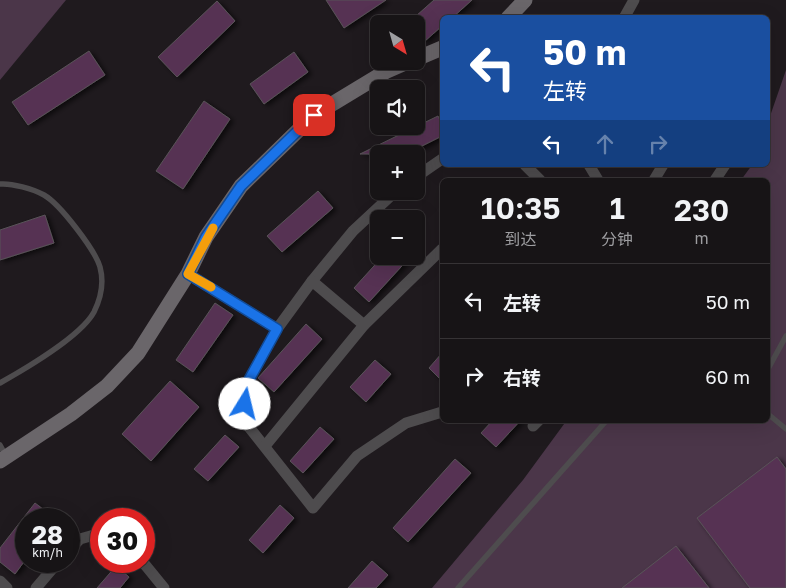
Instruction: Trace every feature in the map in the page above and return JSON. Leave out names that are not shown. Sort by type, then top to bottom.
[{"type":"street","points":[[511,15],[525,0]]},
{"type":"street","points":[[626,15],[634,0]]},
{"type":"street","points":[[425,55],[440,49]]},
{"type":"street","points":[[2,454],[71,414],[107,386],[138,353],[188,274],[206,237],[241,186],[314,115],[389,70]]},
{"type":"street","points":[[425,171],[440,161]]},
{"type":"street","points":[[526,167],[538,178]]},
{"type":"street","points":[[590,167],[597,178]]},
{"type":"street","points":[[655,178],[662,167]]},
{"type":"street","points":[[716,178],[725,167]]},
{"type":"street","points":[[386,200],[353,230],[277,329],[245,387],[245,422],[313,508],[357,456],[406,423],[440,413]]},
{"type":"street","points":[[264,446],[364,325],[440,250]]},
{"type":"street","points":[[188,274],[277,329]]},
{"type":"street","points":[[312,281],[364,325]]},
{"type":"street","points":[[36,588],[49,573]]},
{"type":"street","points":[[152,573],[164,588]]},
{"type":"street","points":[[0,581],[7,588]]},
{"type":"lane","points":[[0,184],[7,183],[45,195],[71,221],[96,258],[102,286],[93,315],[80,330],[0,384]]},
{"type":"lane","points":[[770,365],[786,336]]},
{"type":"lane","points":[[770,416],[786,430]]},
{"type":"lane","points":[[458,588],[604,423]]},
{"type":"shaded area","points":[[0,0],[66,0],[0,80]]},
{"type":"shaded area","points":[[786,70],[786,588],[432,588],[523,480],[565,423],[770,423],[770,178],[742,178],[751,167],[770,167],[770,116]]},
{"type":"building","points":[[326,0],[386,0],[344,28]]},
{"type":"building","points":[[434,0],[472,0],[455,15],[440,15],[440,28],[425,41],[425,15],[417,15]]},
{"type":"building","points":[[217,1],[235,21],[177,77],[158,57]]},
{"type":"building","points":[[89,51],[105,75],[28,125],[12,102]]},
{"type":"building","points":[[294,52],[308,72],[264,104],[250,84]]},
{"type":"building","points":[[204,101],[230,119],[183,189],[156,171]]},
{"type":"building","points":[[438,116],[440,120],[440,137],[424,145],[378,145],[399,135],[425,135],[425,122]]},
{"type":"building","points":[[370,149],[370,156],[369,154],[360,154]]},
{"type":"building","points":[[318,191],[333,208],[282,252],[267,236]]},
{"type":"building","points":[[45,215],[54,243],[0,260],[0,230]]},
{"type":"building","points":[[375,265],[403,265],[369,302],[354,288]]},
{"type":"building","points":[[215,303],[233,315],[193,372],[176,360]]},
{"type":"building","points":[[306,324],[322,339],[274,392],[258,378]]},
{"type":"building","points":[[440,355],[440,379],[429,368]]},
{"type":"building","points":[[375,360],[391,374],[366,402],[350,387]]},
{"type":"building","points":[[170,381],[199,407],[151,461],[122,434]]},
{"type":"building","points":[[490,423],[518,423],[496,447],[481,433]]},
{"type":"building","points":[[320,427],[334,439],[303,473],[290,461]]},
{"type":"building","points":[[225,435],[239,447],[208,481],[194,469]]},
{"type":"building","points":[[777,457],[786,469],[786,588],[750,588],[697,518]]},
{"type":"building","points":[[455,459],[471,473],[408,542],[393,528]]},
{"type":"building","points":[[35,503],[42,508],[31,508]]},
{"type":"building","points":[[280,505],[294,518],[263,553],[249,540]]},
{"type":"building","points":[[15,529],[15,574],[0,562],[0,548]]},
{"type":"building","points":[[676,546],[709,588],[622,588]]},
{"type":"building","points":[[372,561],[388,575],[376,588],[348,588]]},
{"type":"building","points":[[110,573],[124,573],[129,577],[120,588],[97,588]]},
{"type":"slow traffic","points":[[211,287],[188,274],[206,237],[213,228]]},
{"type":"route","points":[[245,404],[245,387],[277,329],[188,274],[206,237],[241,186],[314,115]]}]
